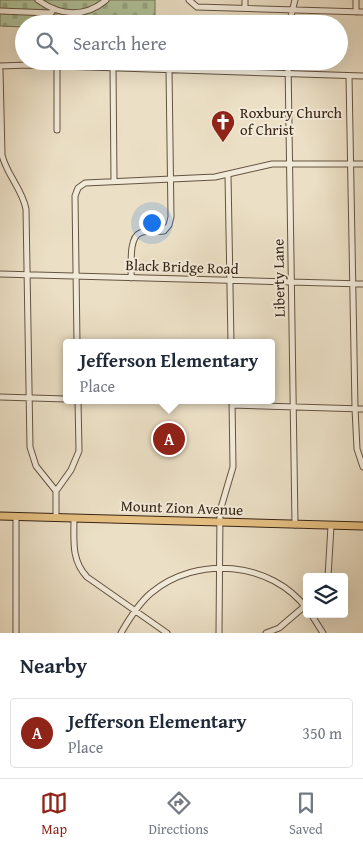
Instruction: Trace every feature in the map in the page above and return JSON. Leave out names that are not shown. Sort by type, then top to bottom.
[{"type":"main road","name":"Mount Zion Avenue","points":[[0,516],[363,526]]},
{"type":"street","points":[[35,13],[40,1],[54,10],[81,13],[93,9],[106,0]]},
{"type":"street","points":[[245,0],[245,8]]},
{"type":"street","points":[[291,15],[295,0]]},
{"type":"street","points":[[356,0],[356,12]]},
{"type":"street","points":[[189,1],[197,7],[363,12]]},
{"type":"street","points":[[0,11],[51,13],[54,10]]},
{"type":"street","points":[[0,66],[15,66]]},
{"type":"street","points":[[0,70],[2,155],[4,166],[20,192],[26,209],[26,275],[32,457],[36,466],[56,491]]},
{"type":"street","points":[[57,70],[58,130]]},
{"type":"street","points":[[113,70],[114,181]]},
{"type":"street","points":[[131,278],[135,236],[141,232],[164,231],[170,225],[171,180],[168,70],[363,76]]},
{"type":"street","name":"Liberty Lane","points":[[288,70],[295,525]]},
{"type":"street","points":[[349,76],[356,449],[363,467]]},
{"type":"street","points":[[77,339],[75,196],[78,188],[85,183],[171,180],[228,175],[250,168],[290,164],[363,164]]},
{"type":"street","points":[[228,175],[230,339]]},
{"type":"street","name":"Black Bridge Road","points":[[0,274],[363,284]]},
{"type":"street","points":[[0,398],[63,399]]},
{"type":"street","points":[[56,518],[56,491],[71,470],[79,451],[78,404]]},
{"type":"street","points":[[219,633],[218,568],[221,502],[232,467],[232,404]]},
{"type":"street","points":[[248,404],[363,408]]},
{"type":"street","points":[[16,517],[16,633]]},
{"type":"street","points":[[74,518],[74,550],[80,569],[87,577],[167,633]]},
{"type":"street","points":[[328,573],[331,526]]},
{"type":"street","points":[[121,633],[134,611],[152,593],[179,577],[218,568],[243,569],[267,577],[288,589],[303,603]]},
{"type":"street","points":[[266,633],[279,628],[303,608]]},
{"type":"street","points":[[314,618],[323,633]]},
{"type":"green space","points":[[0,0],[155,0],[155,15],[15,15],[15,27],[0,26]]},
{"type":"place","name":"Roxbury Church of Christ","points":[[223,143]]},
{"type":"place","name":"Jefferson Elementary","points":[[169,439]]}]
